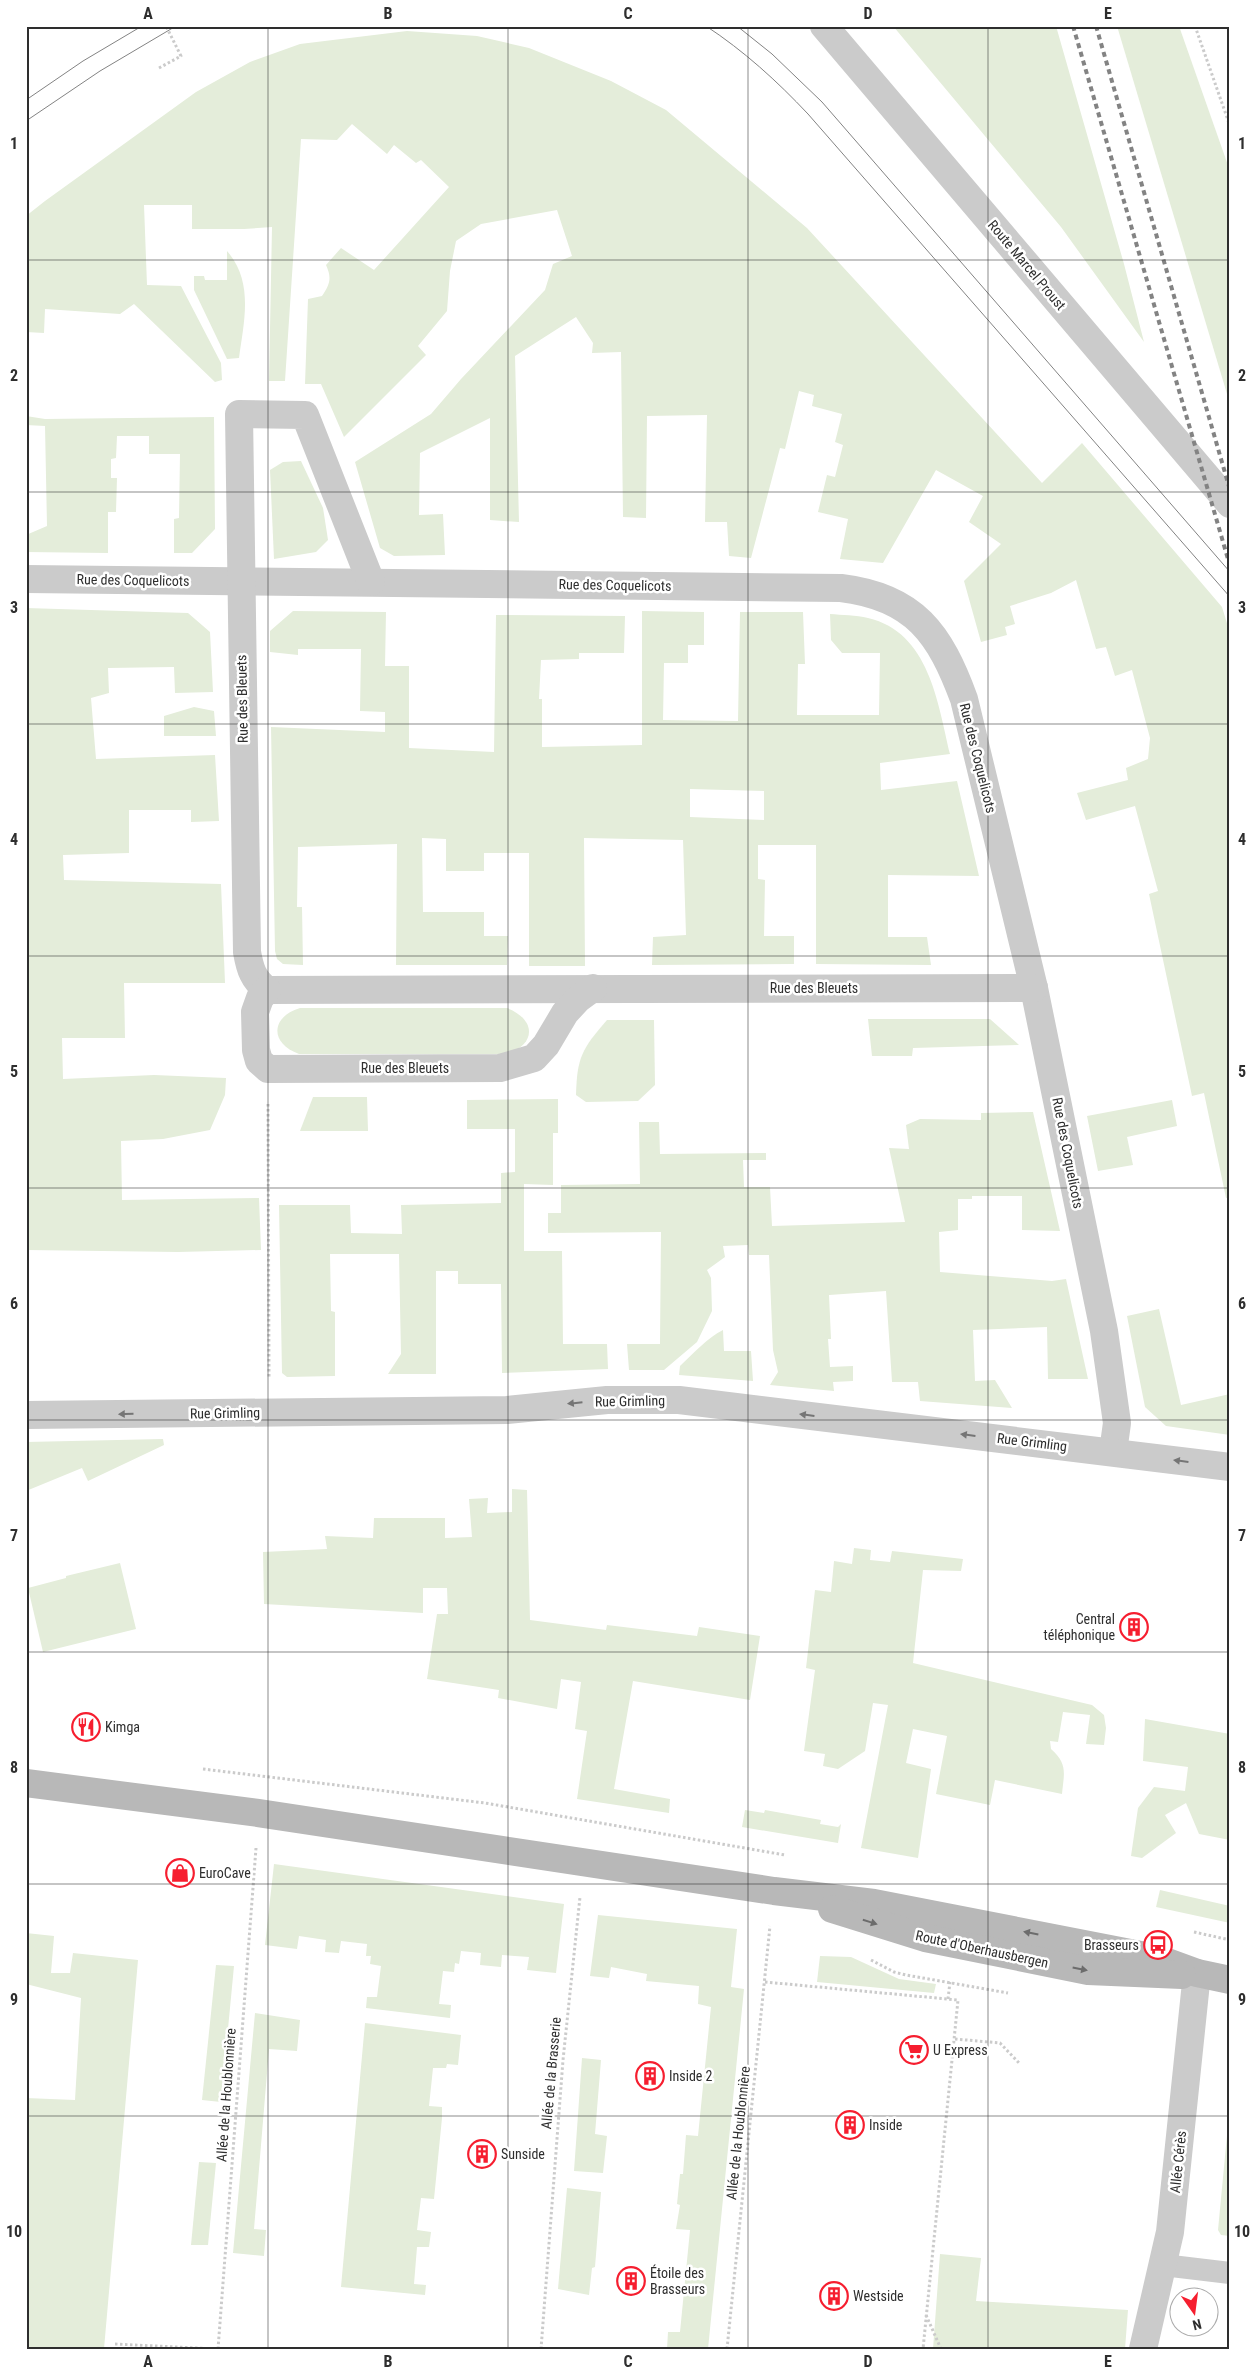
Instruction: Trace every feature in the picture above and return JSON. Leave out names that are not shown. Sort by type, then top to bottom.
[{"type":"main road","name":"Route d'Oberhausbergen","points":[[26,1783],[258,1813],[774,1891],[925,1938],[1088,1971],[1174,1976],[1197,1973],[1230,1980]]},
{"type":"street","name":"Route Marcel Proust","points":[[824,26],[1230,504]]},
{"type":"street","points":[[240,580],[239,414],[305,415],[371,582]]},
{"type":"street","name":"Rue des Coquelicots","points":[[26,578],[841,588],[876,595],[904,609],[938,641],[951,666],[964,699],[1034,988],[1113,1385],[1117,1423],[1113,1452]]},
{"type":"street","name":"Rue des Bleuets","points":[[240,580],[247,952],[250,968],[256,981],[267,990],[1034,988]]},
{"type":"street","name":"Rue des Bleuets","points":[[268,1068],[500,1068],[522,1064],[534,1058],[546,1045],[565,1013],[578,999],[593,988]]},
{"type":"street","points":[[267,990],[260,998],[255,1012],[256,1050],[259,1061],[268,1068]]},
{"type":"street","name":"Rue Grimling","points":[[26,1415],[507,1410],[607,1400],[680,1400],[1230,1467]]},
{"type":"street","name":"Allée Cérès","points":[[1143,2349],[1164,2265],[1178,2173],[1197,1973]]},
{"type":"lane","points":[[1164,2265],[1230,2273]]},
{"type":"path","points":[[159,68],[182,56],[166,26]]},
{"type":"path","points":[[1195,26],[1230,126]]},
{"type":"path","points":[[268,1068],[270,1412]]},
{"type":"path","name":"Allée de la Houblonnière","points":[[115,2344],[217,2349],[256,1843]]},
{"type":"path","name":"Allée de la Brasserie","points":[[540,2349],[563,2060],[581,1889]]},
{"type":"path","name":"Allée de la Houblonnière","points":[[727,2349],[771,1920]]},
{"type":"path","points":[[868,1958],[894,1972],[1012,1994]]},
{"type":"path","points":[[948,2000],[951,1973]]},
{"type":"path","points":[[765,1982],[958,2000],[924,2349]]},
{"type":"path","points":[[955,2039],[1000,2043],[1020,2064]]},
{"type":"path","points":[[926,2315],[941,2349]]},
{"type":"green space","points":[[893,26],[1056,26],[1124,264],[1144,342],[1061,227]]},
{"type":"green space","points":[[1117,26],[1179,26],[1230,171],[1230,404]]},
{"type":"green space","points":[[407,31],[477,36],[529,48],[611,81],[666,110],[807,228],[1042,483],[1082,443],[1222,607],[1230,633],[1230,1197],[1226,1198],[1204,1093],[1192,1096],[1149,894],[1158,891],[1135,806],[1086,820],[1077,793],[1128,780],[1126,768],[1148,759],[1150,738],[1132,670],[1115,676],[1106,647],[1096,649],[1076,580],[1051,593],[1010,606],[1015,624],[1005,627],[1007,635],[981,642],[964,581],[1001,544],[969,522],[983,496],[936,470],[883,563],[840,559],[848,519],[818,512],[827,475],[835,477],[843,445],[835,442],[842,414],[812,406],[814,395],[799,391],[785,449],[780,448],[751,558],[729,556],[727,522],[705,522],[707,415],[647,416],[646,518],[623,517],[621,352],[592,353],[593,343],[576,317],[515,356],[519,522],[490,520],[490,418],[420,453],[419,515],[443,514],[445,555],[394,556],[380,548],[355,462],[431,414],[461,379],[545,290],[553,264],[572,256],[557,210],[481,224],[456,241],[450,271],[447,311],[418,346],[426,355],[344,437],[321,384],[305,384],[308,299],[322,296],[329,281],[326,265],[341,248],[374,270],[449,187],[421,160],[416,163],[394,145],[387,154],[352,124],[337,140],[301,139],[285,381],[269,381],[272,227],[192,229],[192,205],[144,205],[147,285],[181,286],[221,363],[222,380],[215,382],[134,304],[120,314],[45,309],[44,333],[26,332],[26,216],[196,92],[250,62],[300,44]]},
{"type":"green space","points":[[227,251],[241,276],[244,289],[245,316],[239,358],[227,359],[194,290],[194,276],[204,276],[205,280],[227,280]]},
{"type":"green space","points":[[26,416],[45,419],[214,417],[215,529],[192,553],[174,553],[174,519],[179,518],[180,454],[149,454],[149,436],[117,436],[116,458],[111,459],[111,478],[117,478],[116,512],[108,512],[108,553],[26,552],[26,535],[47,526],[45,426],[26,425]]},
{"type":"green space","points":[[301,461],[323,508],[328,540],[316,552],[274,559],[270,470],[283,462]]},
{"type":"green space","points":[[26,608],[188,613],[210,632],[213,692],[175,693],[174,667],[108,668],[109,693],[91,698],[96,759],[215,755],[219,821],[191,822],[191,810],[129,810],[129,853],[63,855],[64,880],[221,884],[225,983],[124,983],[125,1038],[62,1038],[63,1079],[154,1075],[226,1078],[225,1095],[210,1130],[163,1139],[121,1141],[122,1200],[259,1198],[261,1250],[178,1252],[26,1250]]},
{"type":"green space","points":[[293,611],[386,612],[385,666],[409,666],[409,748],[494,752],[496,615],[625,616],[624,653],[579,653],[579,659],[541,660],[539,699],[542,699],[542,747],[642,745],[642,611],[704,612],[704,645],[688,645],[688,663],[664,663],[663,720],[738,721],[740,612],[803,612],[805,664],[798,664],[797,715],[879,715],[880,653],[842,653],[831,640],[830,614],[868,618],[889,626],[905,638],[918,654],[935,692],[950,754],[880,763],[881,790],[957,781],[979,876],[888,875],[888,937],[927,937],[931,965],[816,964],[816,845],[758,845],[758,879],[765,880],[764,936],[794,936],[794,964],[652,965],[653,937],[686,935],[683,840],[584,838],[585,966],[529,966],[529,853],[484,853],[484,871],[446,871],[446,839],[422,838],[423,912],[484,912],[484,936],[508,936],[507,965],[396,965],[397,844],[298,847],[297,907],[302,907],[303,965],[283,964],[277,959],[275,951],[271,727],[385,732],[385,712],[360,711],[361,649],[298,649],[298,655],[270,652],[270,631]],"holes":[[[690,789],[764,791],[764,820],[690,817]]]},
{"type":"green space","points":[[194,707],[214,711],[216,736],[164,736],[164,716]]},
{"type":"green space","points":[[300,1008],[507,1008],[517,1013],[523,1019],[528,1025],[529,1032],[528,1038],[523,1045],[506,1054],[299,1054],[289,1050],[283,1044],[277,1031],[283,1018],[290,1012]]},
{"type":"green space","points":[[868,1019],[990,1019],[1019,1045],[913,1048],[912,1056],[872,1056]]},
{"type":"green space","points":[[607,1020],[654,1020],[655,1085],[638,1101],[586,1102],[576,1095],[578,1071],[586,1046]]},
{"type":"green space","points":[[313,1097],[367,1097],[368,1131],[300,1131]]},
{"type":"green space","points":[[558,1099],[558,1133],[553,1133],[553,1185],[524,1184],[524,1251],[562,1251],[563,1344],[607,1344],[608,1369],[502,1373],[501,1284],[458,1284],[458,1271],[436,1271],[436,1374],[388,1374],[401,1354],[399,1254],[330,1254],[331,1311],[335,1312],[335,1376],[287,1377],[282,1373],[279,1205],[350,1205],[351,1233],[402,1234],[401,1205],[501,1203],[501,1173],[515,1172],[515,1129],[467,1129],[467,1100]]},
{"type":"green space","points":[[1172,1100],[1177,1126],[1127,1137],[1133,1165],[1098,1171],[1087,1116]]},
{"type":"green space","points":[[1033,1112],[1060,1231],[1022,1230],[1022,1196],[972,1196],[972,1199],[958,1199],[958,1230],[939,1232],[940,1272],[1052,1281],[1066,1279],[1088,1379],[1048,1379],[1047,1327],[973,1330],[975,1381],[995,1380],[1012,1408],[920,1401],[918,1382],[892,1382],[886,1291],[829,1295],[831,1339],[828,1339],[830,1367],[853,1366],[853,1381],[833,1382],[834,1391],[770,1385],[778,1372],[773,1350],[769,1255],[749,1255],[748,1245],[723,1246],[725,1257],[707,1270],[711,1278],[712,1311],[697,1342],[664,1370],[629,1370],[627,1344],[660,1344],[661,1232],[548,1233],[548,1213],[561,1213],[561,1185],[640,1184],[639,1122],[659,1122],[660,1154],[766,1153],[766,1160],[743,1160],[744,1187],[770,1187],[772,1226],[905,1222],[889,1148],[909,1149],[906,1125],[920,1119],[981,1120],[981,1113]]},
{"type":"green space","points":[[1159,1309],[1181,1405],[1230,1394],[1230,1435],[1166,1426],[1145,1407],[1127,1316]]},
{"type":"green space","points":[[723,1330],[724,1351],[751,1351],[753,1381],[679,1375],[680,1366],[706,1341]]},
{"type":"green space","points":[[163,1439],[164,1445],[88,1481],[82,1468],[26,1491],[26,1442]]},
{"type":"green space","points":[[512,1489],[527,1490],[530,1620],[606,1630],[607,1625],[697,1636],[699,1627],[760,1636],[750,1700],[633,1681],[614,1789],[670,1799],[669,1813],[577,1799],[587,1731],[575,1729],[581,1682],[561,1679],[557,1709],[498,1698],[499,1690],[427,1679],[437,1614],[448,1614],[447,1588],[423,1588],[423,1613],[264,1604],[263,1552],[327,1549],[325,1536],[373,1538],[374,1518],[445,1518],[445,1538],[472,1537],[469,1499],[488,1498],[487,1513],[512,1512]]},
{"type":"green space","points":[[854,1548],[871,1550],[870,1560],[890,1562],[892,1551],[963,1559],[961,1571],[923,1570],[913,1663],[1092,1705],[1104,1715],[1106,1728],[1104,1745],[1086,1744],[1090,1715],[1063,1712],[1058,1742],[1050,1741],[1051,1749],[1060,1759],[1064,1769],[1062,1794],[995,1780],[990,1805],[936,1794],[947,1736],[913,1729],[906,1763],[931,1769],[918,1858],[861,1848],[888,1705],[873,1703],[865,1751],[838,1769],[823,1766],[825,1754],[804,1751],[815,1670],[806,1668],[815,1590],[831,1592],[834,1561],[852,1564]]},
{"type":"green space","points":[[120,1563],[136,1629],[43,1652],[28,1588],[66,1578],[66,1576]]},
{"type":"green space","points":[[1145,1719],[1230,1734],[1230,1840],[1199,1834],[1186,1803],[1165,1815],[1176,1833],[1142,1858],[1131,1856],[1138,1808],[1154,1787],[1185,1791],[1188,1767],[1143,1761]]},
{"type":"green space","points":[[745,1810],[764,1813],[765,1810],[821,1820],[820,1824],[838,1827],[841,1824],[838,1843],[742,1827]]},
{"type":"green space","points":[[274,1864],[564,1904],[556,1973],[527,1970],[529,1957],[502,1955],[501,1967],[480,1965],[481,1953],[461,1951],[459,1964],[455,1963],[454,1972],[443,1971],[439,2004],[451,2005],[450,2018],[366,2008],[367,1997],[377,1997],[381,1966],[370,1964],[371,1956],[366,1956],[367,1944],[341,1941],[339,1953],[325,1952],[326,1940],[299,1936],[297,1949],[265,1945]]},
{"type":"green space","points":[[1160,1890],[1230,1906],[1230,1923],[1156,1907]]},
{"type":"green space","points":[[598,1915],[737,1929],[731,1987],[744,1989],[708,2349],[667,2349],[668,2332],[680,2332],[690,2230],[676,2229],[680,2205],[677,2204],[680,2174],[683,2174],[686,2135],[698,2136],[711,2007],[698,2004],[699,1986],[646,1981],[647,1974],[611,1967],[609,1978],[590,1976]]},
{"type":"green space","points":[[26,1933],[54,1936],[51,1973],[70,1973],[73,1953],[138,1960],[104,2349],[26,2348],[26,2098],[75,2100],[81,1998],[26,1984]]},
{"type":"green space","points":[[820,1956],[851,1957],[899,1979],[936,1984],[934,1993],[817,1982]]},
{"type":"green space","points":[[216,1965],[234,1966],[221,2102],[202,2100]]},
{"type":"green space","points":[[255,2013],[300,2020],[297,2051],[269,2049],[254,2229],[266,2230],[264,2256],[233,2253]]},
{"type":"green space","points":[[365,2023],[461,2035],[458,2065],[447,2064],[446,2068],[433,2068],[429,2106],[442,2107],[442,2118],[434,2199],[421,2198],[417,2230],[431,2232],[429,2247],[417,2247],[414,2284],[426,2285],[425,2295],[341,2287]]},
{"type":"green space","points":[[582,2058],[601,2060],[595,2134],[607,2136],[603,2173],[574,2171]]},
{"type":"green space","points":[[1230,2104],[1230,2236],[1221,2235],[1218,2230]]},
{"type":"green space","points":[[199,2162],[216,2163],[208,2245],[191,2245]]},
{"type":"green space","points":[[567,2188],[601,2192],[595,2267],[592,2268],[589,2295],[558,2289]]},
{"type":"green space","points":[[940,2254],[981,2258],[976,2301],[1128,2310],[1125,2349],[933,2349]]},
{"type":"tram line","points":[[26,100],[83,61],[142,26]]},
{"type":"tram line","points":[[26,121],[100,71],[176,26]]},
{"type":"tram line","points":[[706,26],[760,67],[808,114],[1230,597]]},
{"type":"tram line","points":[[737,26],[772,54],[822,102],[1230,572]]},
{"type":"railway","points":[[1073,26],[1230,566]]},
{"type":"railway","points":[[1096,26],[1230,490]]},
{"type":"place","name":"Central téléphonique","points":[[1134,1627]]},
{"type":"place","name":"Kimga","points":[[86,1727]]},
{"type":"place","name":"EuroCave","points":[[180,1873]]},
{"type":"place","name":"Brasseurs","points":[[1158,1945]]},
{"type":"place","name":"U Express","points":[[914,2050]]},
{"type":"place","name":"Inside 2","points":[[650,2076]]},
{"type":"place","name":"Inside","points":[[850,2125]]},
{"type":"place","name":"Sunside","points":[[482,2154]]},
{"type":"place","name":"Étoile des Brasseurs","points":[[631,2281]]},
{"type":"place","name":"Westside","points":[[834,2296]]}]
